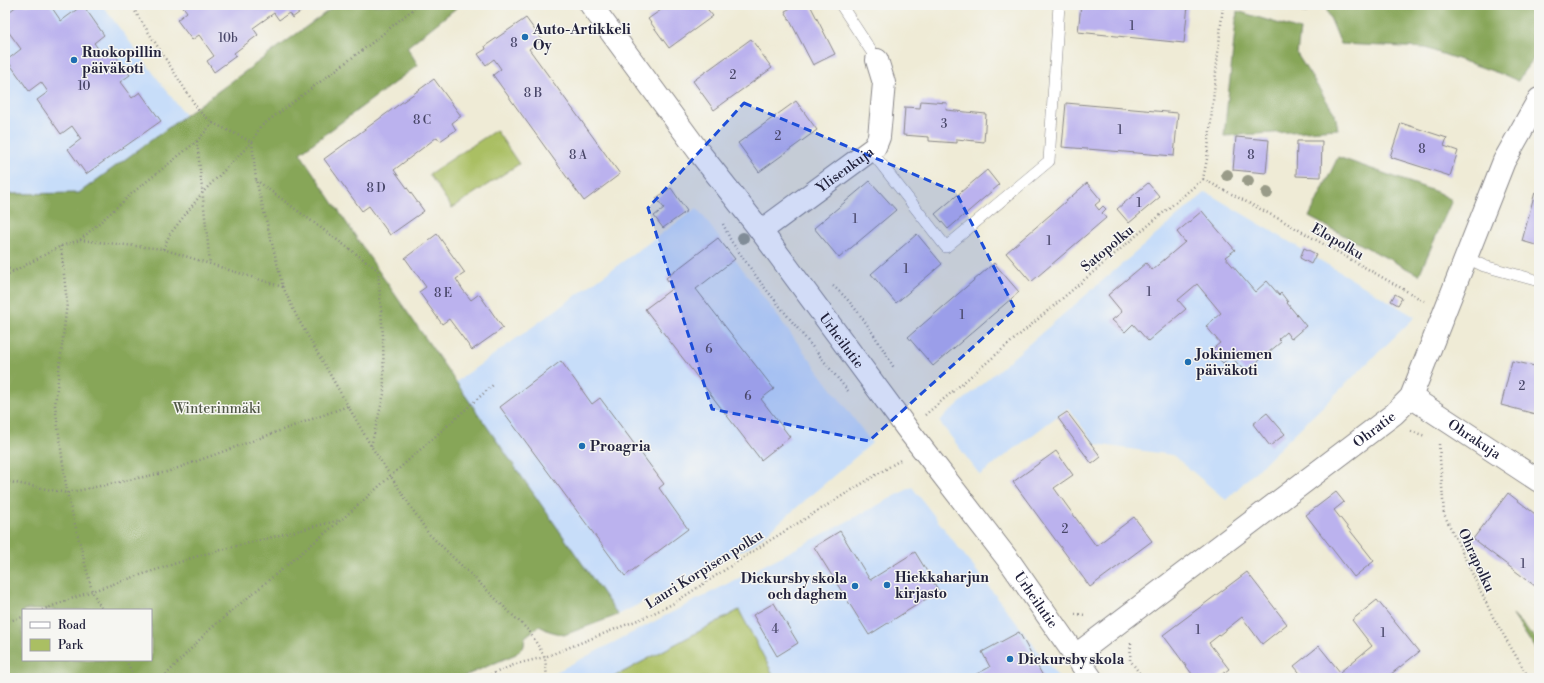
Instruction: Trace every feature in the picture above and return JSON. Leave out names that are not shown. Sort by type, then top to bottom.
[{"type":"street","name":"Urheilutie","points":[[591,5],[702,156],[762,231],[908,430],[1010,562],[1091,678]]},
{"type":"street","name":"Ylisenkuja","points":[[762,231],[875,147],[879,137],[884,83],[877,60]]},
{"type":"street","name":"Ohratie","points":[[1076,656],[1394,414],[1411,397],[1465,256],[1504,161],[1539,99]]},
{"type":"street","name":"Ohrakuja","points":[[1411,397],[1539,481]]},
{"type":"lane","points":[[840,5],[877,60]]},
{"type":"lane","points":[[870,151],[946,247],[1049,161],[1058,5]]},
{"type":"lane","points":[[1465,256],[1484,266],[1539,281]]},
{"type":"path","points":[[131,5],[199,111],[213,123],[252,142]]},
{"type":"path","points":[[163,249],[170,234],[203,192],[252,142],[260,127],[373,42],[418,5]]},
{"type":"path","points":[[623,12],[631,5]]},
{"type":"path","points":[[1203,179],[1207,159],[1223,5]]},
{"type":"path","points":[[80,240],[136,190],[197,140],[213,123]]},
{"type":"path","points":[[197,140],[210,264]]},
{"type":"path","points":[[252,142],[256,180],[282,287],[297,316],[371,446],[428,533],[529,631],[545,657],[547,678]]},
{"type":"path","name":"Elopolku","points":[[1203,179],[1283,221],[1430,305],[1446,306]]},
{"type":"path","name":"Satopolku","points":[[908,430],[1203,179]]},
{"type":"path","points":[[256,180],[378,270],[383,336],[384,394],[371,446]]},
{"type":"path","points":[[5,276],[61,246],[80,240],[163,249],[282,287]]},
{"type":"path","points":[[61,246],[67,303],[55,405],[67,493],[92,591],[101,609]]},
{"type":"path","points":[[5,267],[14,272]]},
{"type":"path","points":[[163,678],[209,630],[342,520],[493,385]]},
{"type":"path","points":[[5,481],[67,493],[167,472],[348,406]]},
{"type":"path","points":[[1394,414],[1407,430],[1439,441]]},
{"type":"path","name":"Ohrapolku","points":[[1448,420],[1439,441],[1444,514],[1493,618],[1529,678]]},
{"type":"path","name":"Lauri Korpisen polku","points":[[483,678],[516,664],[545,657],[648,616],[674,603],[769,541],[902,460]]},
{"type":"path","points":[[45,609],[92,591],[201,555],[342,520]]},
{"type":"path","points":[[5,622],[22,617]]},
{"type":"path","points":[[126,661],[134,678]]},
{"type":"highlighted area","points":[[744,103],[956,192],[1015,309],[869,441],[712,409],[648,208]]},
{"type":"shaded area","name":"Ruokopillin päiväkoti","points":[[5,5],[102,5],[185,115],[79,193],[5,194]]},
{"type":"shaded area","name":"Jokiniemen päiväkoti","points":[[1206,192],[1415,317],[1226,500],[1173,455],[1095,444],[1068,408],[980,475],[939,421]]},
{"type":"shaded area","points":[[697,208],[872,443],[753,545],[618,615],[456,382]]},
{"type":"shaded area","name":"Dickursby skola och daghem","points":[[912,487],[1059,678],[555,678],[554,673]]},
{"type":"green space","name":"Winterinmäki","points":[[336,5],[460,5],[407,47],[418,65],[300,153],[378,270],[618,615],[564,635],[549,631],[539,626],[525,637],[524,646],[516,654],[460,678],[5,678],[5,194],[79,193]]},
{"type":"green space","points":[[1328,5],[1539,5],[1539,52],[1518,81],[1425,48],[1341,44],[1326,8]]},
{"type":"green space","points":[[1237,11],[1300,30],[1297,54],[1335,114],[1338,129],[1224,136]]},
{"type":"green space","points":[[496,130],[519,164],[452,208],[429,174]]},
{"type":"green space","points":[[1338,157],[1437,192],[1452,200],[1419,275],[1309,217]]},
{"type":"green space","points":[[739,610],[775,678],[612,678]]},
{"type":"green space","points":[[1513,615],[1539,642],[1539,655]]},
{"type":"building","points":[[18,5],[50,5],[61,21],[83,5],[104,35],[94,43],[102,54],[110,48],[130,75],[120,82],[132,98],[140,92],[161,121],[86,174],[68,149],[81,139],[72,126],[61,134],[37,100],[48,92],[41,82],[29,91],[7,60],[21,49],[5,27],[5,15]]},
{"type":"building","points":[[182,5],[299,5],[303,10],[292,18],[289,13],[279,20],[274,13],[253,28],[258,35],[234,53],[236,56],[214,72],[207,61],[214,56],[199,35],[192,40],[177,20],[187,12]]},
{"type":"building","points":[[668,5],[704,5],[713,16],[669,48],[648,19]]},
{"type":"building","points":[[797,5],[810,5],[835,54],[813,65],[785,11]]},
{"type":"building","points":[[1081,5],[1188,5],[1184,43],[1078,32]]},
{"type":"building","points":[[1247,5],[1307,5],[1307,10]]},
{"type":"building","points":[[526,18],[542,40],[529,49],[620,174],[584,201],[493,75],[501,69],[494,59],[486,65],[478,54],[486,49],[485,46]]},
{"type":"building","points":[[751,39],[772,68],[714,110],[693,81]]},
{"type":"building","points":[[434,79],[461,116],[452,123],[456,130],[440,141],[437,137],[394,170],[424,211],[390,235],[369,206],[362,211],[324,159]]},
{"type":"building","points":[[796,101],[817,130],[759,172],[738,143]]},
{"type":"building","points":[[921,101],[947,103],[946,110],[986,114],[984,142],[957,139],[957,143],[929,141],[929,137],[903,135],[905,107],[920,108]]},
{"type":"building","points":[[1066,103],[1178,113],[1174,156],[1062,147]]},
{"type":"building","points":[[1401,123],[1447,138],[1444,146],[1458,151],[1450,176],[1390,157]]},
{"type":"building","points":[[1236,137],[1269,140],[1266,173],[1233,170]]},
{"type":"building","points":[[1297,141],[1322,141],[1321,177],[1296,176]]},
{"type":"building","points":[[987,170],[999,185],[948,229],[935,214]]},
{"type":"building","points":[[870,181],[896,210],[839,258],[814,228]]},
{"type":"building","points":[[1087,183],[1101,200],[1095,205],[1099,210],[1103,206],[1106,209],[1102,213],[1106,218],[1031,282],[1006,253]]},
{"type":"building","points":[[1148,183],[1160,197],[1129,223],[1117,209]]},
{"type":"building","points":[[671,188],[687,211],[663,228],[654,216],[664,208],[656,198]]},
{"type":"building","points":[[1535,192],[1539,193],[1539,246],[1522,241]]},
{"type":"building","points":[[1202,211],[1235,250],[1225,257],[1255,292],[1267,281],[1279,295],[1281,293],[1288,302],[1287,303],[1306,326],[1291,339],[1286,332],[1278,339],[1281,342],[1245,372],[1231,356],[1223,363],[1210,351],[1220,343],[1206,326],[1221,313],[1197,284],[1178,300],[1186,309],[1148,341],[1133,324],[1125,332],[1112,320],[1122,312],[1108,295],[1146,263],[1152,270],[1185,242],[1177,232]]},
{"type":"building","points":[[437,234],[465,273],[456,279],[463,290],[471,300],[479,294],[503,328],[472,350],[449,319],[442,324],[419,292],[426,287],[405,258]]},
{"type":"building","points":[[917,234],[942,264],[896,303],[871,274]]},
{"type":"building","points":[[718,238],[735,259],[696,289],[774,389],[761,399],[790,437],[761,460],[645,309],[673,288],[666,278]]},
{"type":"building","points":[[1304,248],[1316,254],[1311,264],[1300,258]]},
{"type":"building","points":[[994,263],[1019,292],[933,366],[908,337]]},
{"type":"building","points":[[1395,294],[1402,298],[1398,305],[1391,301]]},
{"type":"building","name":"Proagria","points":[[561,361],[592,404],[600,398],[664,484],[659,488],[688,529],[625,576],[500,407]]},
{"type":"building","points":[[1512,361],[1539,367],[1539,415],[1501,405]]},
{"type":"building","points":[[1067,412],[1101,457],[1092,464],[1058,418]]},
{"type":"building","points":[[1267,413],[1285,434],[1270,446],[1253,424]]},
{"type":"building","points":[[1056,451],[1073,475],[1054,488],[1096,546],[1134,517],[1152,541],[1090,587],[1013,482]]},
{"type":"building","points":[[1336,492],[1344,502],[1334,510],[1374,561],[1354,577],[1306,515]]},
{"type":"building","points":[[1508,493],[1539,517],[1539,589],[1473,539]]},
{"type":"building","name":"Hiekkaharjun kirjasto","points":[[840,531],[870,580],[915,552],[939,591],[869,635],[814,547]]},
{"type":"building","points":[[1247,572],[1287,624],[1262,644],[1242,617],[1209,643],[1229,669],[1217,678],[1195,678],[1163,635]]},
{"type":"building","points":[[1377,600],[1419,652],[1386,678],[1304,678],[1294,666],[1319,646],[1340,672],[1372,646],[1352,620]]},
{"type":"building","points":[[774,603],[798,643],[777,656],[753,615]]},
{"type":"building","name":"Dickursby skola","points":[[1019,632],[1044,678],[969,678],[990,667],[982,652]]},
{"type":"place","name":"Auto-Artikkeli Oy","points":[[525,37]]},
{"type":"place","name":"Ruokopillin päiväkoti","points":[[74,60]]},
{"type":"place","name":"Jokiniemen päiväkoti","points":[[1188,362]]},
{"type":"place","name":"Proagria","points":[[582,446]]},
{"type":"place","name":"Hiekkaharjun kirjasto","points":[[887,585]]},
{"type":"place","name":"Dickursby skola och daghem","points":[[855,586]]},
{"type":"place","name":"Dickursby skola","points":[[1010,659]]}]
